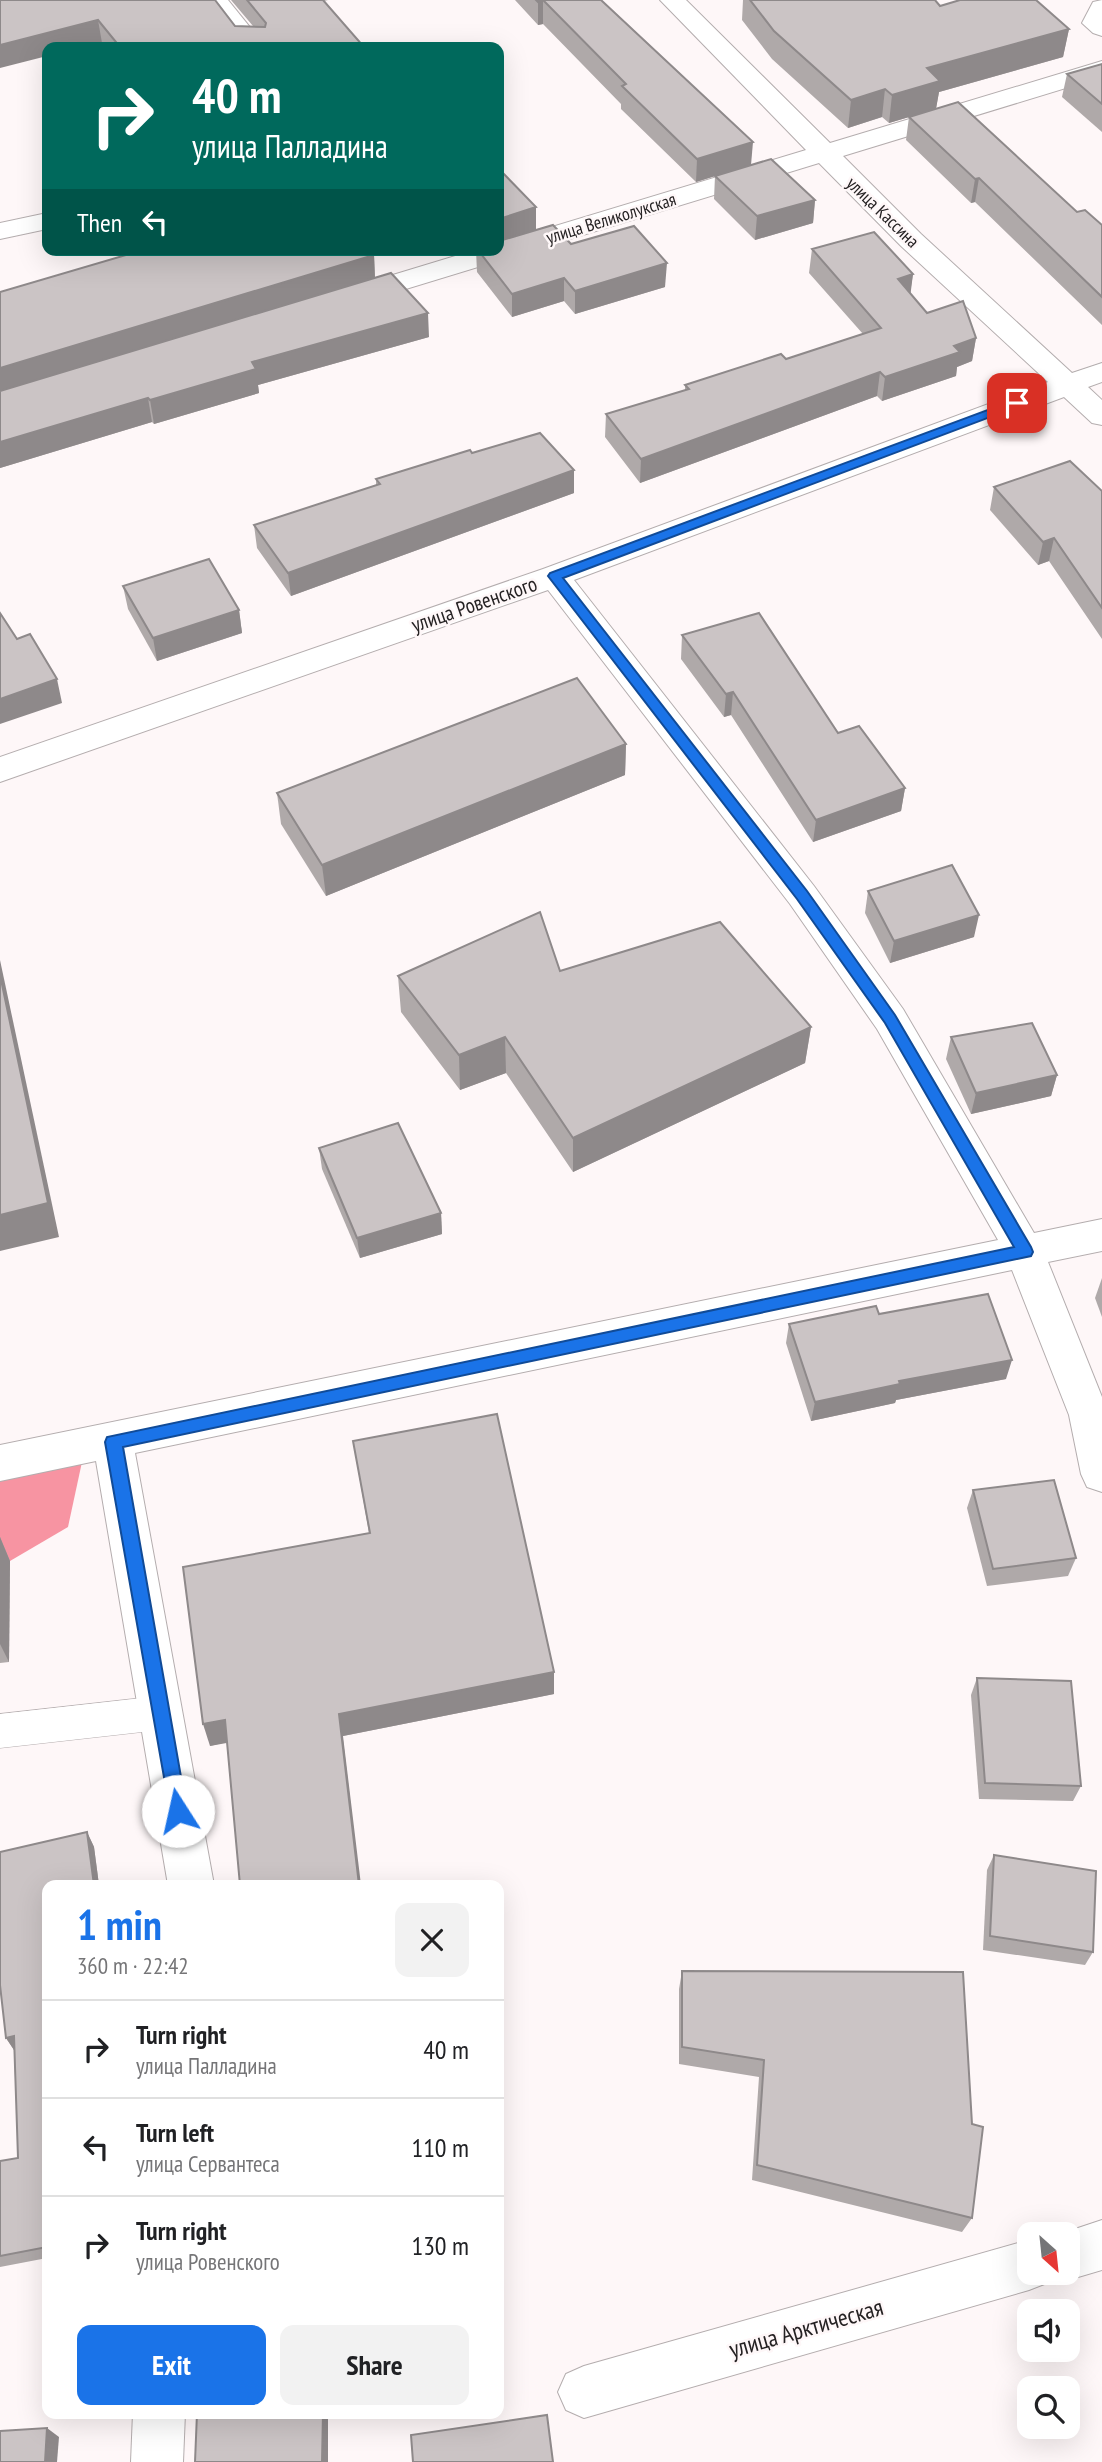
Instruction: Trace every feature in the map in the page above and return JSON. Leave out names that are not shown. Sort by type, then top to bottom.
[{"type":"street","points":[[215,0],[249,42]]},
{"type":"street","name":"улица Кассина","points":[[672,0],[911,240],[1102,416]]},
{"type":"street","points":[[1102,7],[1095,23],[1102,29]]},
{"type":"street","name":"улица Великолукская","points":[[504,240],[825,155],[1102,69]]},
{"type":"street","points":[[0,231],[42,222]]},
{"type":"street","name":"улица Великолукская","points":[[328,304],[425,261],[444,256]]},
{"type":"street","name":"улица Ровенского","points":[[0,770],[554,576],[1102,372]]},
{"type":"street","points":[[554,576],[802,895],[890,1019],[1025,1252],[1089,1415],[1102,1474]]},
{"type":"street","points":[[0,1464],[1102,1235]]},
{"type":"street","points":[[113,1442],[190,1880]]},
{"type":"street","points":[[1080,2251],[1102,2245]]},
{"type":"street","name":"улица Арктическая","points":[[584,2392],[1017,2268]]},
{"type":"street","points":[[157,2462],[159,2419]]},
{"type":"lane","points":[[0,1731],[160,1713]]},
{"type":"shaded area","points":[[85,1448],[68,1527],[10,1561],[0,1562],[0,1463]]},
{"type":"building","points":[[0,0],[215,0],[235,26],[265,27],[266,23],[247,0],[323,0],[360,42],[116,42],[98,20],[0,45]]},
{"type":"building","points":[[543,0],[601,0],[753,142],[697,159],[622,86],[626,84]]},
{"type":"building","points":[[750,0],[935,0],[940,6],[960,0],[1036,0],[1069,29],[927,68],[940,81],[892,95],[885,89],[851,100],[774,31]]},
{"type":"building","points":[[1102,64],[1102,104],[1067,74]]},
{"type":"building","points":[[958,102],[1077,212],[1085,210],[1102,225],[1102,297],[979,178],[975,179],[909,117]]},
{"type":"building","points":[[771,159],[815,200],[757,216],[715,176]]},
{"type":"building","points":[[504,174],[536,207],[504,217]]},
{"type":"building","points":[[553,225],[571,244],[634,226],[667,263],[575,291],[564,278],[512,294],[483,256],[504,256],[504,240]]},
{"type":"building","points":[[874,232],[913,274],[898,279],[927,313],[963,301],[976,338],[954,346],[960,352],[885,377],[880,372],[641,459],[606,414],[689,389],[685,385],[781,354],[786,359],[881,328],[812,249]]},
{"type":"building","points":[[123,256],[371,256],[0,368],[0,292]]},
{"type":"building","points":[[391,273],[428,313],[252,362],[256,369],[0,442],[0,391]]},
{"type":"building","points":[[540,433],[574,470],[288,573],[254,525],[380,484],[376,479],[470,450],[472,453]]},
{"type":"building","points":[[1070,461],[1102,491],[1102,608],[1054,538],[1043,542],[994,487]]},
{"type":"building","points":[[209,559],[239,610],[153,638],[123,586]]},
{"type":"building","points":[[0,613],[17,639],[30,634],[57,679],[0,699]]},
{"type":"building","points":[[759,613],[838,733],[859,726],[905,788],[816,820],[733,692],[726,694],[682,635]]},
{"type":"building","points":[[577,678],[626,744],[322,865],[277,793]]},
{"type":"building","points":[[952,865],[979,915],[894,941],[868,891]]},
{"type":"building","points":[[540,912],[560,971],[720,922],[811,1027],[573,1138],[505,1037],[459,1055],[398,976]]},
{"type":"building","points":[[0,975],[48,1203],[0,1215]]},
{"type":"building","points":[[1032,1023],[1057,1075],[976,1093],[951,1037]]},
{"type":"building","points":[[398,1123],[441,1213],[357,1238],[319,1148]]},
{"type":"building","points":[[988,1294],[1012,1360],[899,1381],[900,1384],[815,1402],[789,1324],[876,1306],[879,1314]]},
{"type":"building","points":[[497,1414],[554,1672],[339,1714],[358,1880],[240,1880],[225,1720],[203,1724],[183,1567],[370,1533],[353,1441]]},
{"type":"building","points":[[1054,1480],[1076,1558],[993,1569],[973,1490]]},
{"type":"building","points":[[977,1678],[1071,1681],[1081,1786],[985,1783]]},
{"type":"building","points":[[87,1832],[93,1880],[42,1880],[42,2248],[0,2256],[0,2161],[18,2158],[14,2036],[6,2038],[0,1985],[0,1852]]},
{"type":"building","points":[[994,1855],[1096,1871],[1093,1952],[990,1936]]},
{"type":"building","points":[[682,1971],[963,1972],[972,2124],[983,2127],[972,2218],[757,2165],[764,2060],[682,2047]]},
{"type":"building","points":[[547,2415],[553,2462],[413,2462],[411,2435]]},
{"type":"building","points":[[197,2419],[323,2419],[322,2462],[195,2462]]},
{"type":"building","points":[[47,2428],[45,2462],[0,2462],[0,2431]]},
{"type":"route","points":[[178,1811],[113,1442],[1025,1252],[890,1019],[802,895],[554,576],[1017,403]]}]
